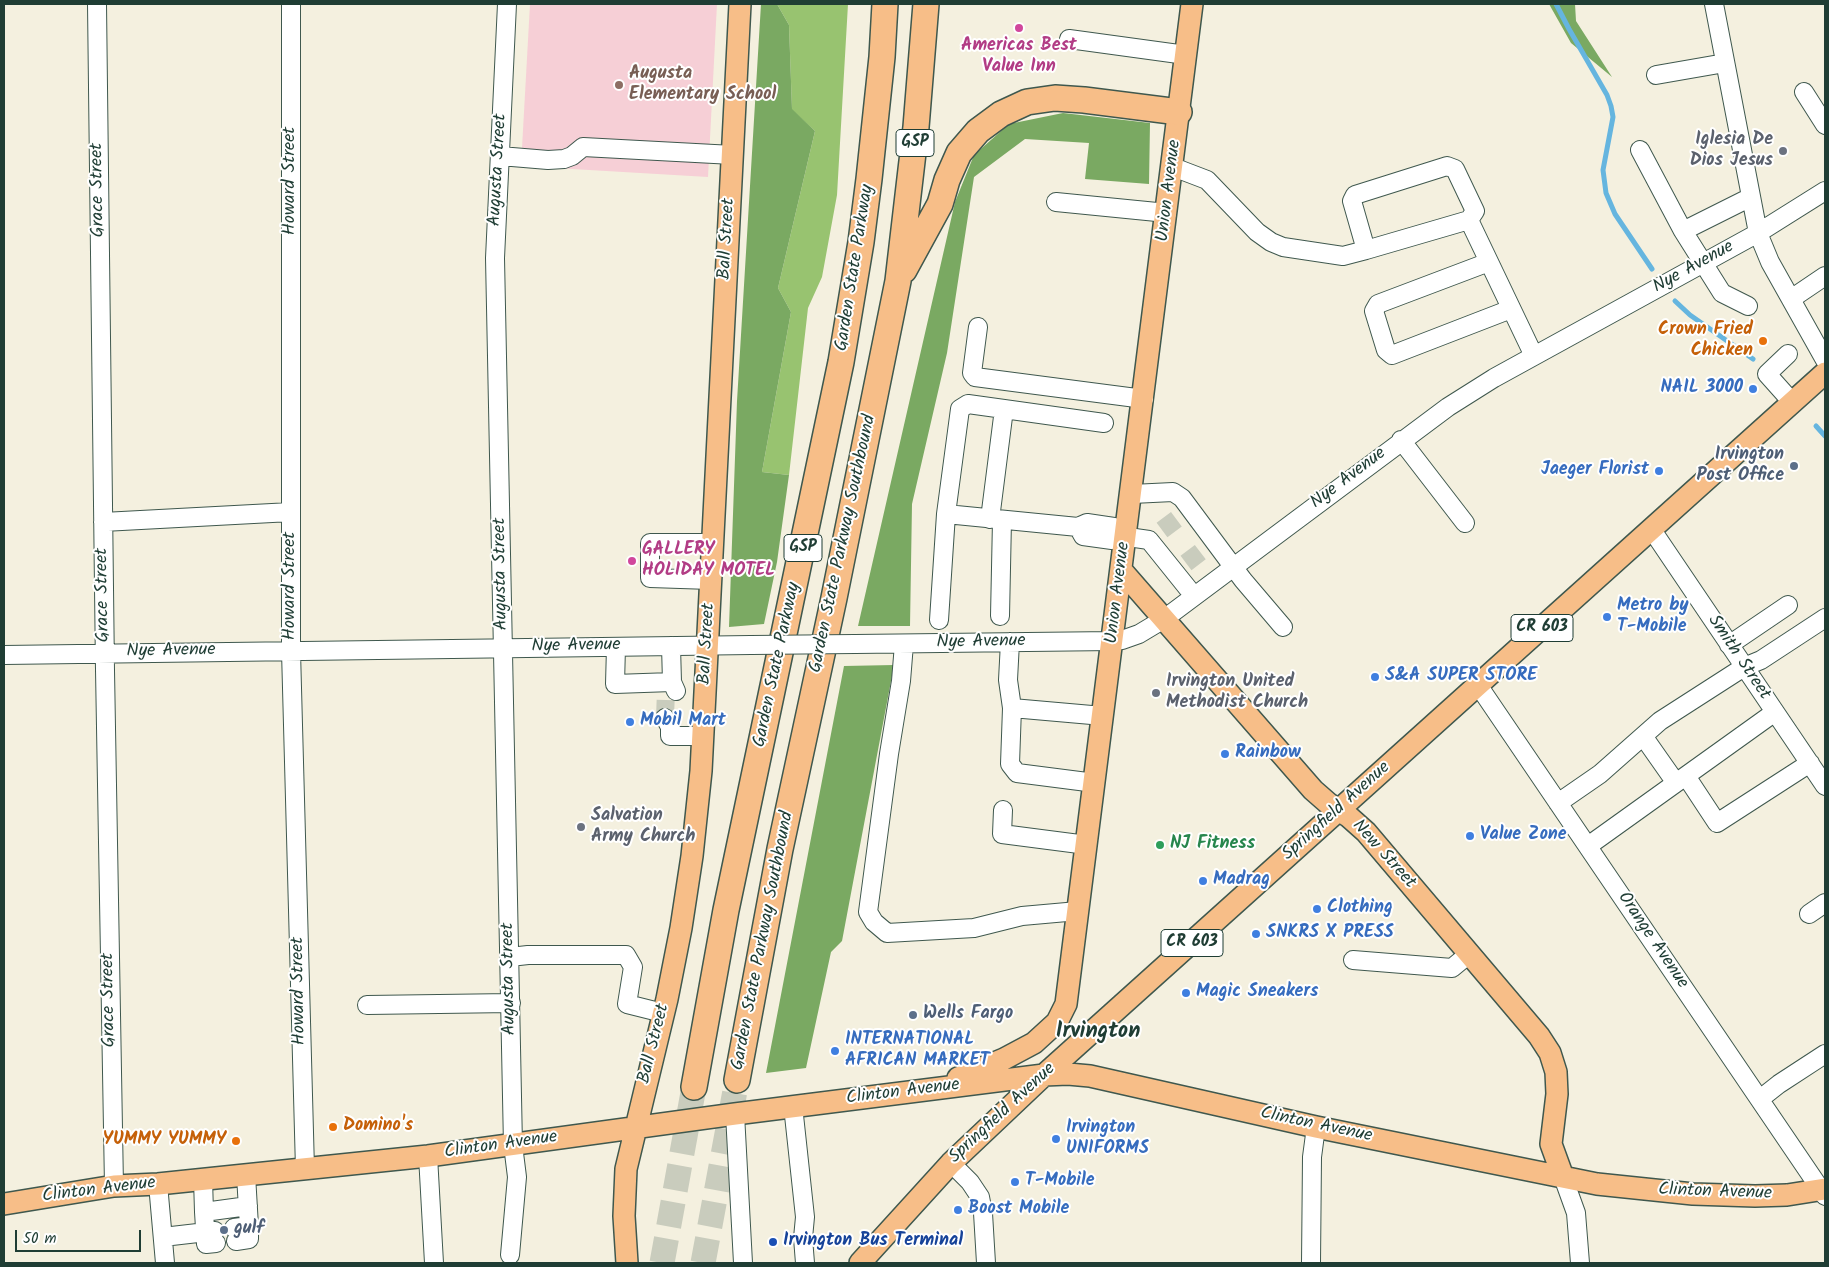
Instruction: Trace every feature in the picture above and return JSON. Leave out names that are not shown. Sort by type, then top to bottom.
[{"type":"highway","name":"Garden State Parkway","points":[[694,1088],[726,910],[842,362],[869,179],[882,57],[885,4]]},
{"type":"highway","name":"Garden State Parkway Southbound","points":[[737,1080],[779,858],[898,281],[916,126],[926,4]]},
{"type":"highway","points":[[898,281],[940,204],[947,180],[959,153],[978,131],[1001,114],[1027,102],[1055,98],[1179,112]]},
{"type":"main road","name":"Ball Street","points":[[627,1263],[624,1216],[626,1169],[678,944],[688,882],[703,736],[740,4]]},
{"type":"main road","name":"Union Avenue","points":[[917,1091],[960,1077],[1004,1059],[1034,1043],[1051,1030],[1066,1004],[1122,571],[1124,536],[1132,494],[1144,399],[1192,4]]},
{"type":"main road","name":"Springfield Avenue","points":[[860,1263],[951,1163],[1044,1075],[1825,373]]},
{"type":"main road","name":"New Street","points":[[1122,571],[1313,790],[1366,832],[1539,1036],[1550,1053],[1556,1072],[1557,1082],[1551,1144],[1563,1177]]},
{"type":"main road","name":"Clinton Avenue","points":[[4,1204],[114,1186],[158,1184],[428,1156],[513,1146],[793,1106],[1044,1075],[1068,1074],[1090,1076],[1316,1127],[1605,1185],[1693,1194],[1755,1196],[1824,1191]]},
{"type":"street","name":"Grace Street","points":[[97,4],[104,653],[114,1186]]},
{"type":"street","name":"Howard Street","points":[[291,4],[291,651],[305,1169]]},
{"type":"street","name":"Augusta Street","points":[[507,4],[495,258],[513,1146],[516,1177],[510,1254]]},
{"type":"street","points":[[1714,4],[1758,233],[1770,262],[1825,360]]},
{"type":"street","points":[[1069,39],[1186,54]]},
{"type":"street","points":[[1656,75],[1725,63]]},
{"type":"street","points":[[1804,92],[1825,125]]},
{"type":"street","points":[[500,156],[548,160],[564,159],[572,156],[583,146],[733,155]]},
{"type":"street","points":[[1640,150],[1702,264],[1713,277],[1722,293],[1748,306]]},
{"type":"street","points":[[1173,167],[1207,180],[1257,232],[1270,242],[1283,247],[1343,256],[1366,250],[1469,220],[1475,211],[1455,169],[1447,166],[1355,195],[1352,201],[1366,250]]},
{"type":"street","name":"Nye Avenue","points":[[4,654],[1113,641],[1139,634],[1164,619],[1401,440],[1464,397],[1534,356],[1758,233],[1825,191]]},
{"type":"street","points":[[1683,230],[1751,197]]},
{"type":"street","points":[[1056,202],[1167,213]]},
{"type":"street","points":[[1469,220],[1534,356]]},
{"type":"street","points":[[1489,262],[1378,304],[1374,311],[1386,350],[1392,355],[1511,309]]},
{"type":"street","points":[[1791,298],[1825,276]]},
{"type":"street","points":[[978,328],[972,373],[975,377],[1144,399]]},
{"type":"street","points":[[1788,354],[1767,374],[1792,402]]},
{"type":"street","points":[[939,620],[946,514],[960,409],[968,404],[1104,423]]},
{"type":"street","points":[[1000,616],[996,519],[1004,409]]},
{"type":"street","points":[[1401,440],[1464,523]]},
{"type":"street","points":[[1132,494],[1173,492],[1182,498],[1184,513],[1209,546],[1234,566],[1283,628]]},
{"type":"street","points":[[103,522],[291,512]]},
{"type":"street","points":[[946,514],[1078,527],[1087,523],[1114,527],[1124,536],[1156,535],[1180,567],[1194,596]]},
{"type":"street","name":"Smith Street","points":[[1652,530],[1825,786]]},
{"type":"street","points":[[711,580],[650,578],[650,543],[713,543]]},
{"type":"street","points":[[1729,645],[1788,605]]},
{"type":"street","points":[[1558,802],[1600,774],[1660,721],[1744,667],[1761,660],[1825,618]]},
{"type":"street","points":[[1010,642],[1008,680],[1012,708],[1010,764],[1017,773],[1095,783]]},
{"type":"street","points":[[904,644],[901,681],[889,754],[868,912],[874,922],[886,933],[974,928],[1022,916],[1078,911]]},
{"type":"street","points":[[616,647],[615,684],[671,688],[671,646]]},
{"type":"street","name":"Orange Avenue","points":[[1478,686],[1824,1191]]},
{"type":"street","points":[[1012,708],[1103,716]]},
{"type":"street","points":[[1588,846],[1775,712]]},
{"type":"street","points":[[670,721],[670,736],[703,736]]},
{"type":"street","points":[[1643,736],[1717,823],[1810,763]]},
{"type":"street","points":[[1003,810],[1002,834],[1087,845]]},
{"type":"street","points":[[1809,914],[1825,903]]},
{"type":"street","points":[[1353,960],[1452,968],[1469,954]]},
{"type":"street","points":[[510,956],[626,955],[633,967],[628,1004],[663,1013]]},
{"type":"street","points":[[367,1004],[511,1003]]},
{"type":"street","points":[[1760,1099],[1779,1084],[1825,1054]]},
{"type":"street","points":[[793,1106],[805,1217],[803,1238],[805,1263]]},
{"type":"street","points":[[735,1114],[743,1263]]},
{"type":"street","points":[[1311,1263],[1312,1157],[1316,1127]]},
{"type":"street","points":[[428,1156],[434,1263]]},
{"type":"street","points":[[951,1163],[970,1182],[980,1197],[983,1213],[986,1263]]},
{"type":"street","points":[[239,1232],[248,1206],[246,1175]]},
{"type":"street","points":[[1563,1177],[1576,1213],[1580,1263]]},
{"type":"street","points":[[163,1237],[212,1235],[204,1212],[203,1179]]},
{"type":"street","points":[[158,1184],[165,1263]]},
{"type":"street","points":[[204,1212],[248,1206]]},
{"type":"shaded area","name":"Augusta Elementary School","points":[[530,4],[717,4],[708,177],[521,166]]},
{"type":"green space","points":[[761,4],[777,4],[789,25],[792,109],[815,131],[778,288],[791,312],[762,472],[789,475],[777,562],[764,624],[729,627],[737,401]]},
{"type":"green space","points":[[777,4],[848,4],[837,195],[822,277],[808,308],[789,475],[762,472],[791,312],[778,288],[815,131],[792,110],[789,25]]},
{"type":"green space","points":[[1549,4],[1575,4],[1576,21],[1612,77],[1571,43]]},
{"type":"green space","points":[[1063,113],[1150,123],[1149,184],[1085,179],[1089,143],[1025,139],[974,177],[947,353],[912,504],[910,626],[858,626],[955,202],[974,155],[1009,124]]},
{"type":"green space","points":[[894,665],[842,941],[831,952],[806,1068],[766,1073],[844,666]]},
{"type":"waterway","points":[[1556,4],[1607,95],[1611,106],[1613,117],[1603,170],[1606,193],[1615,214],[1652,269]]},
{"type":"waterway","points":[[1675,301],[1690,315],[1753,359]]},
{"type":"waterway","points":[[1816,426],[1825,436]]},
{"type":"tunnel","points":[[1162,530],[1178,518]]},
{"type":"tunnel","points":[[1186,563],[1203,550]]},
{"type":"tunnel","points":[[665,718],[666,690]]},
{"type":"tunnel","points":[[703,1263],[737,1080]]},
{"type":"tunnel","points":[[662,1263],[694,1087]]},
{"type":"place","name":"Americas Best Value Inn","points":[[1019,28]]},
{"type":"place","name":"Augusta Elementary School","points":[[619,85]]},
{"type":"place","name":"Iglesia De Dios Jesus","points":[[1783,151]]},
{"type":"place","name":"Crown Fried Chicken","points":[[1763,341]]},
{"type":"place","name":"NAIL 3000","points":[[1753,389]]},
{"type":"place","name":"Irvington Post Office","points":[[1794,466]]},
{"type":"place","name":"Jaeger Florist","points":[[1659,471]]},
{"type":"place","name":"GALLERY HOLIDAY MOTEL","points":[[632,561]]},
{"type":"place","name":"Metro by T-Mobile","points":[[1607,617]]},
{"type":"place","name":"S&A SUPER STORE","points":[[1375,677]]},
{"type":"place","name":"Irvington United Methodist Church","points":[[1156,693]]},
{"type":"place","name":"Mobil Mart","points":[[630,722]]},
{"type":"place","name":"Rainbow","points":[[1225,754]]},
{"type":"place","name":"Salvation Army Church","points":[[581,827]]},
{"type":"place","name":"Value Zone","points":[[1470,836]]},
{"type":"place","name":"NJ Fitness","points":[[1160,845]]},
{"type":"place","name":"Madrag","points":[[1203,881]]},
{"type":"place","name":"Clothing","points":[[1317,909]]},
{"type":"place","name":"SNKRS X PRESS","points":[[1256,934]]},
{"type":"place","name":"Magic Sneakers","points":[[1186,993]]},
{"type":"place","name":"Wells Fargo","points":[[913,1015]]},
{"type":"place","name":"INTERNATIONAL AFRICAN MARKET","points":[[835,1051]]},
{"type":"place","name":"Domino's","points":[[333,1127]]},
{"type":"place","name":"Irvington UNIFORMS","points":[[1056,1139]]},
{"type":"place","name":"YUMMY YUMMY","points":[[236,1141]]},
{"type":"place","name":"T-Mobile","points":[[1015,1182]]},
{"type":"place","name":"Boost Mobile","points":[[958,1210]]},
{"type":"place","name":"gulf","points":[[224,1230]]},
{"type":"place","name":"Irvington Bus Terminal","points":[[773,1242]]},
{"type":"district","name":"Irvington","points":[[1098,1033]]}]
